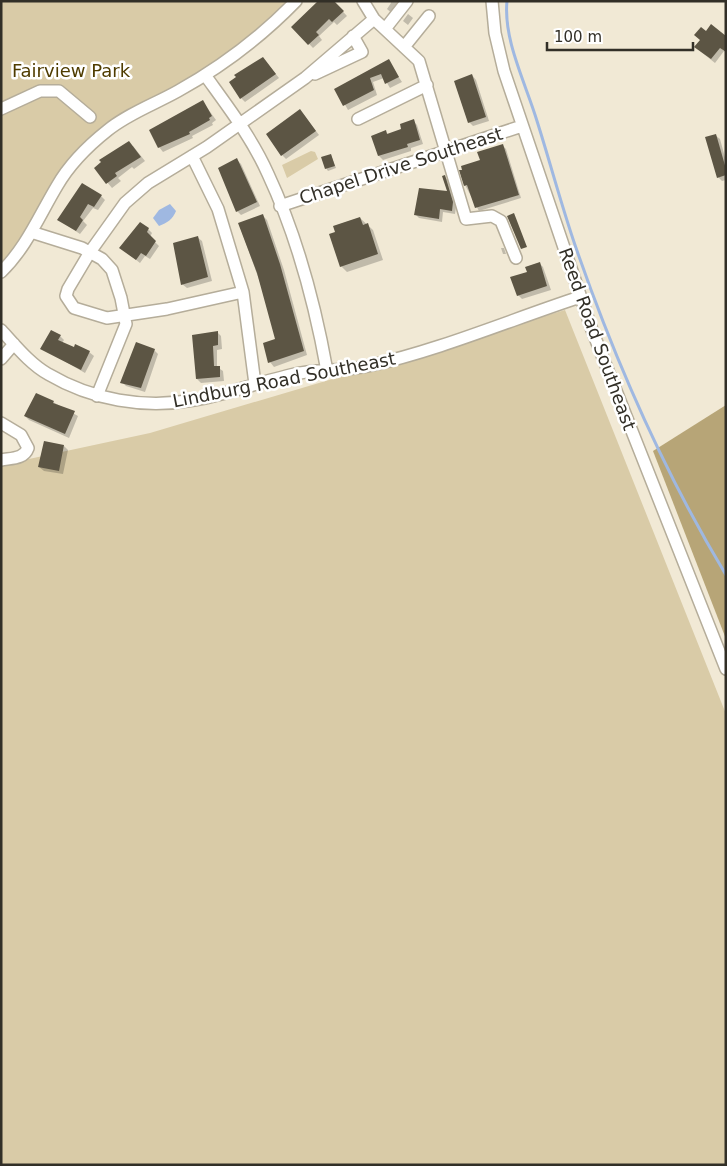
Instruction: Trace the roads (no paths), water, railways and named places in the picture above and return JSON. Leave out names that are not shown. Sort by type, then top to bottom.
[{"type":"street","points":[[1,272],[13,261],[58,185],[81,155],[107,130],[124,118],[166,98],[205,75],[246,46],[296,1]]},
{"type":"street","points":[[363,1],[374,19],[420,60],[466,219],[492,216],[501,221],[516,258]]},
{"type":"street","points":[[385,29],[407,1]]},
{"type":"street","name":"Reed Road Southeast","points":[[492,1],[498,50],[580,297],[726,669]]},
{"type":"street","points":[[404,47],[429,16]]},
{"type":"street","points":[[243,292],[167,309],[125,313],[107,318],[74,308],[68,302],[66,296],[68,289],[90,252],[125,203],[148,183],[240,124],[305,78],[374,19]]},
{"type":"street","points":[[305,78],[362,52],[353,36]]},
{"type":"street","points":[[205,75],[240,124],[268,174],[316,313],[328,370]]},
{"type":"street","points":[[358,119],[427,85]]},
{"type":"street","points":[[1,109],[40,91],[59,92],[90,116]]},
{"type":"street","name":"Chapel Drive Southeast","points":[[280,206],[522,126]]},
{"type":"street","points":[[192,156],[218,209],[243,292],[255,384]]},
{"type":"street","points":[[31,232],[90,252],[102,258],[112,270],[125,313],[126,324],[98,396]]},
{"type":"street","name":"Lindburg Road Southeast","points":[[1,330],[47,374],[98,396],[128,402],[164,404],[196,400],[302,373],[366,366],[411,354],[580,297]]},
{"type":"street","points":[[1,359],[14,344]]},
{"type":"street","points":[[1,422],[21,435],[28,448],[20,457],[1,460]]},
{"type":"water","points":[[170,204],[176,211],[175,214],[165,224],[159,226],[153,218],[159,210]]},
{"type":"waterway","points":[[507,1],[508,31],[516,62],[537,121],[570,230],[606,330],[661,455],[703,536],[726,575]]},
{"type":"park label","name":"Fairview Park","points":[[71,71]]}]
